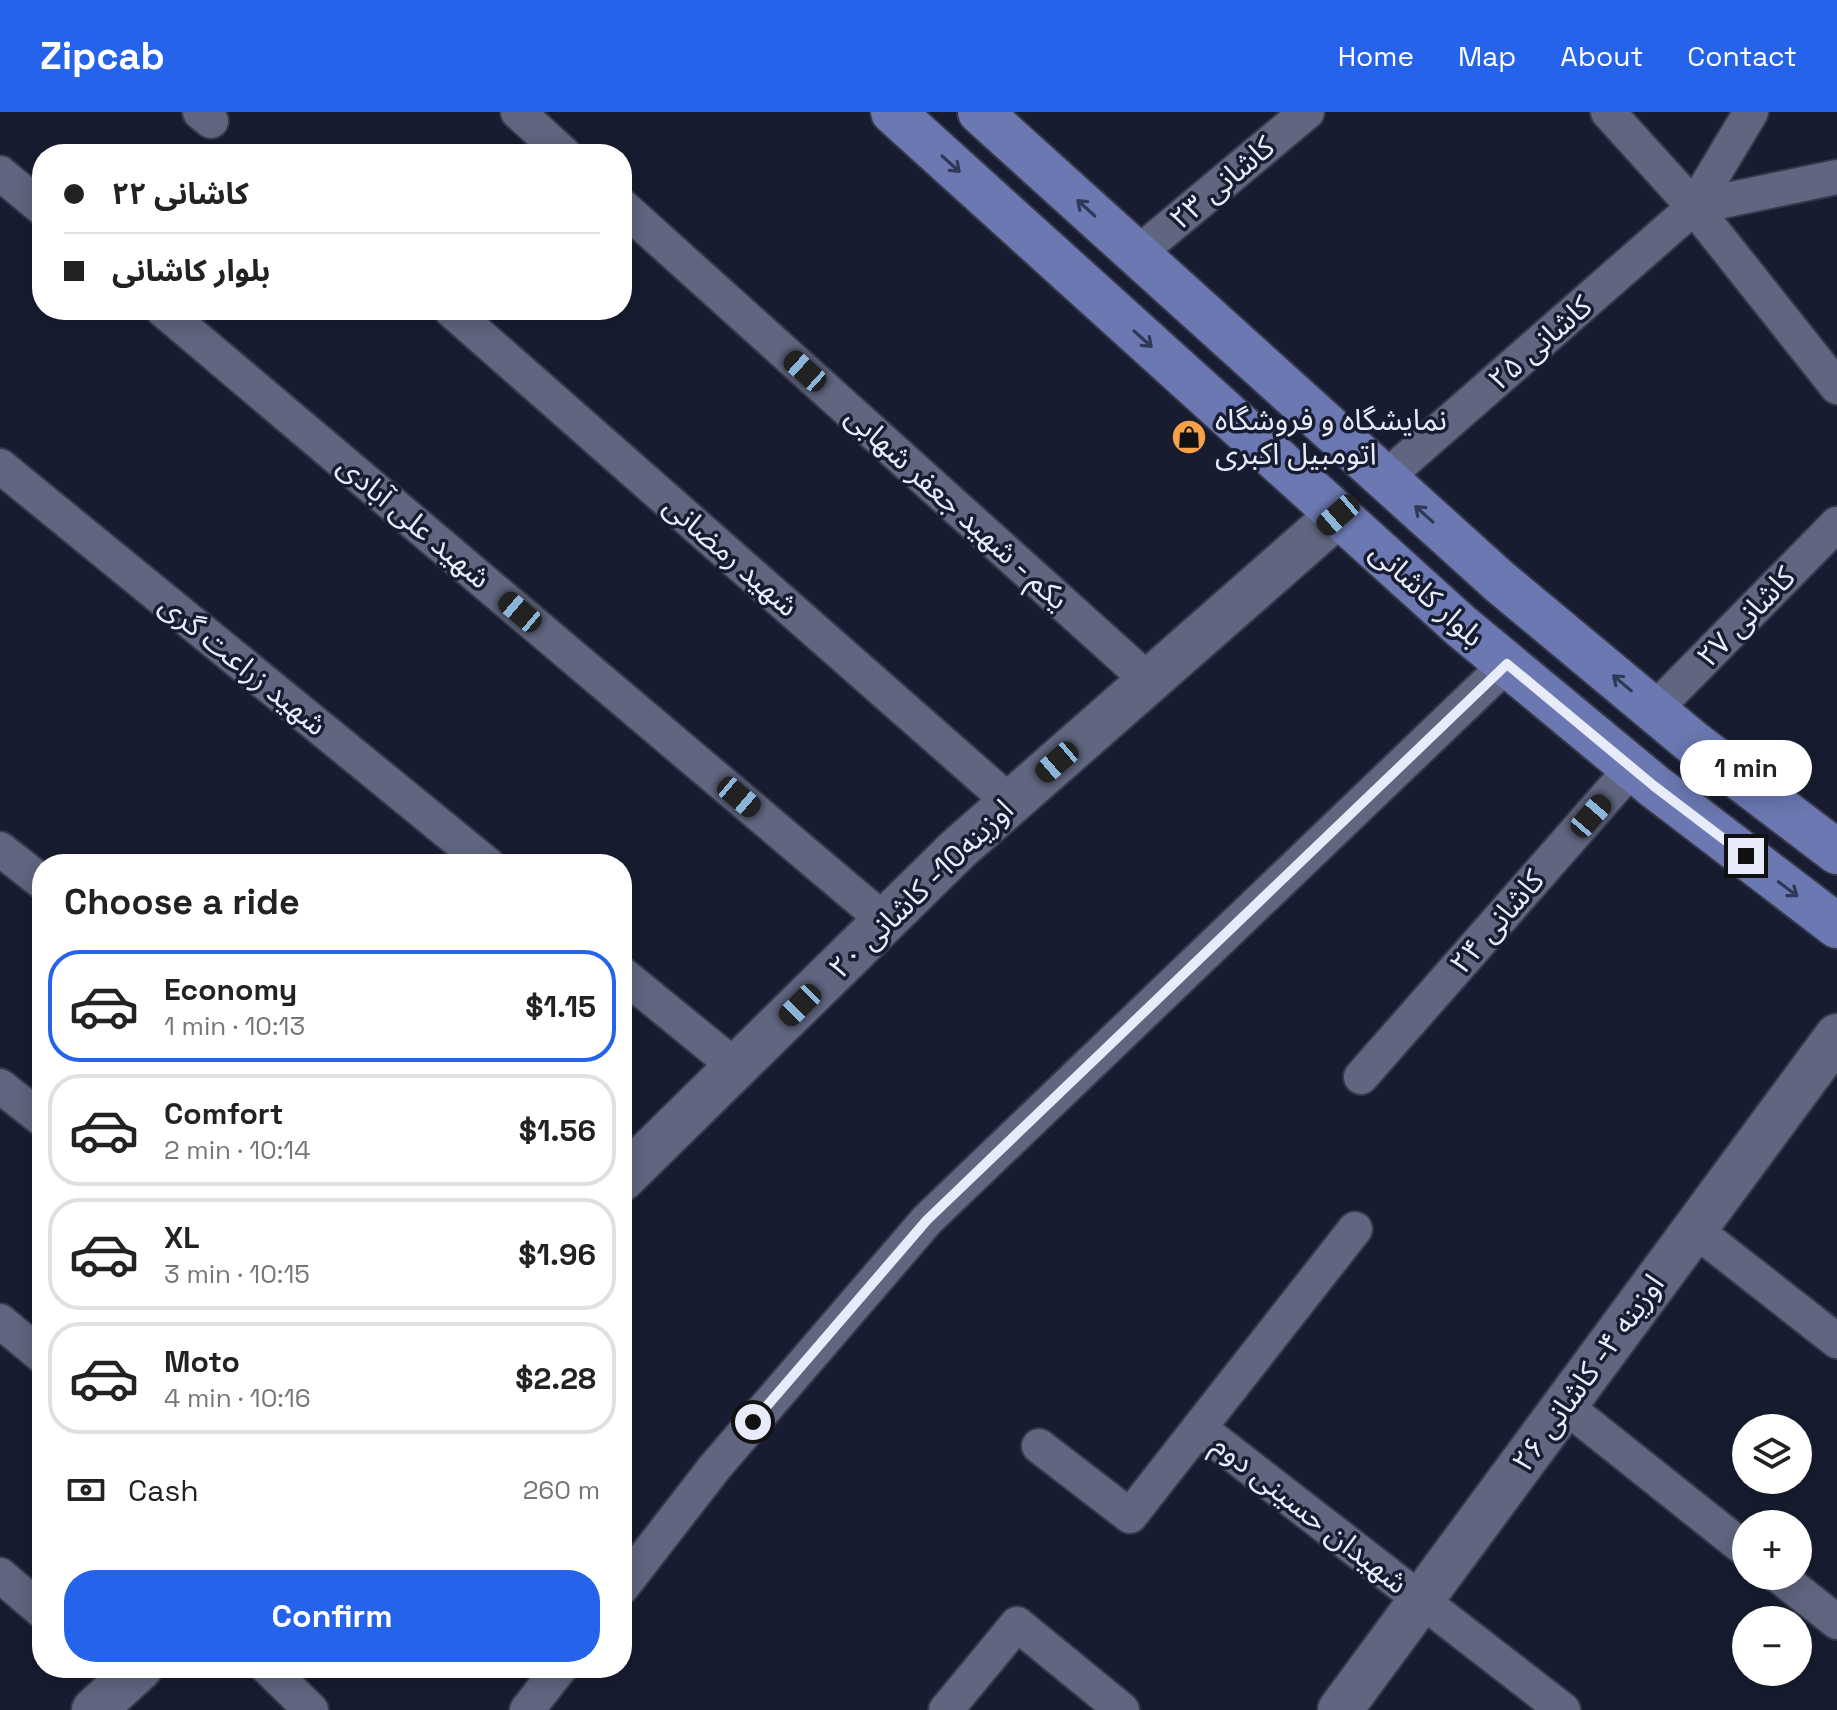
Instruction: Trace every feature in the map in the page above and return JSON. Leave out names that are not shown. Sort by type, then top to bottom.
[{"type":"main road","name":"بلوار کاشانی","points":[[893,112],[1461,626],[1632,768],[1837,926]]},
{"type":"main road","name":"بلوار کاشانی","points":[[980,112],[1500,582],[1691,741],[1837,852]]},
{"type":"street","points":[[518,112],[553,144]]},
{"type":"street","name":"کاشانی ۲۳","points":[[1137,254],[1307,112]]},
{"type":"street","points":[[1608,112],[1694,207],[1837,387]]},
{"type":"street","points":[[1694,207],[1751,112]]},
{"type":"street","points":[[0,173],[32,200]]},
{"type":"street","points":[[1694,207],[1837,177]]},
{"type":"street","name":"کاشانی ۲۵","points":[[1385,478],[1694,207]]},
{"type":"street","name":"یکم - شهید جعفر شهابی","points":[[632,215],[1149,681]]},
{"type":"street","name":"شهید علی آبادی","points":[[175,320],[885,921]]},
{"type":"street","name":"شهید رمضانی","points":[[462,320],[1011,803]]},
{"type":"street","name":"شهید زراعت گری","points":[[0,466],[475,854]]},
{"type":"street","name":"اوزینه10- کاشانی ۲۰","points":[[632,1169],[958,849],[1338,515]]},
{"type":"street","name":"کاشانی ۲۷","points":[[1654,710],[1837,524]]},
{"type":"street","points":[[632,1574],[715,1467],[927,1220],[1507,664]]},
{"type":"street","name":"۲۴ کاشانی","points":[[1361,1077],[1632,768]]},
{"type":"street","points":[[0,849],[32,874]]},
{"type":"street","points":[[632,982],[736,1067]]},
{"type":"street","name":"اوزینه ۴- کاشانی ۲۶","points":[[1340,1710],[1837,1036]]},
{"type":"street","points":[[0,1086],[32,1111]]},
{"type":"street","points":[[1039,1446],[1130,1516],[1355,1229]]},
{"type":"street","points":[[1694,1229],[1837,1341]]},
{"type":"street","points":[[0,1321],[32,1348]]},
{"type":"street","points":[[1564,1405],[1732,1539]]},
{"type":"street","name":"شهیدان حسینی دوم","points":[[1199,1428],[1563,1710]]},
{"type":"street","points":[[0,1575],[32,1602]]},
{"type":"street","points":[[1797,1590],[1837,1622]]},
{"type":"street","points":[[946,1710],[1017,1624],[1122,1710]]},
{"type":"street","points":[[278,1678],[311,1710]]},
{"type":"street","points":[[527,1710],[552,1678]]},
{"type":"place","name":"نمایشگاه و فروشگاه اتومبیل اکبری","points":[[1189,437]]},
{"type":"route","points":[[753,1422],[927,1220],[1507,664],[1654,786],[1746,856]]}]
